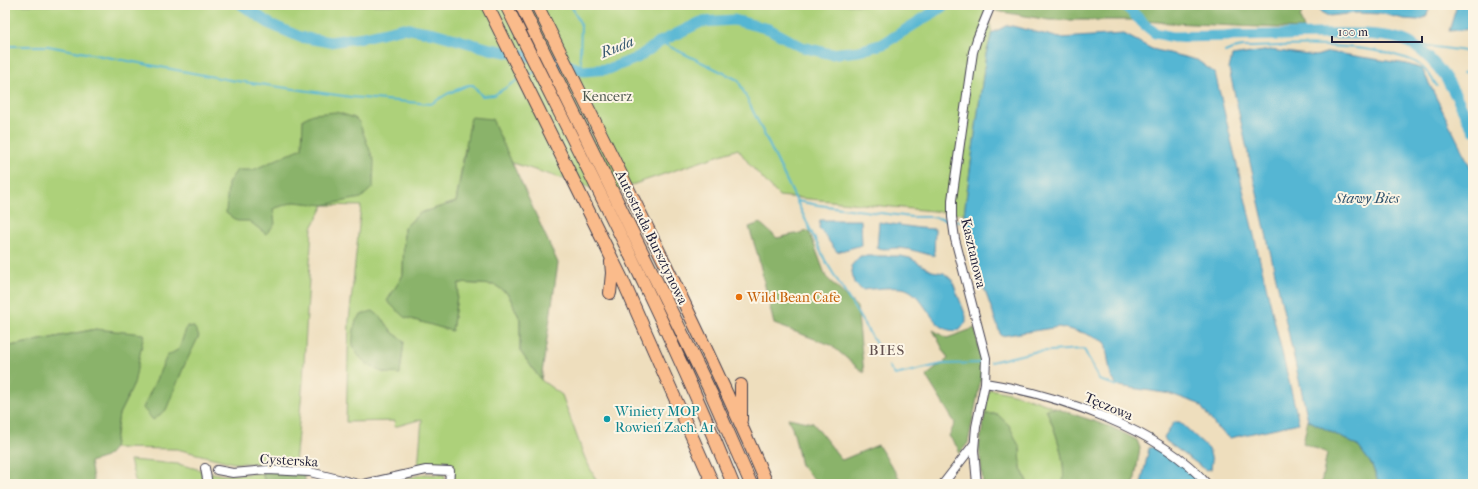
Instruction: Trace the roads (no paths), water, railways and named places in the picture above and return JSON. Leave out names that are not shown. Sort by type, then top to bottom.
[{"type":"highway","name":"Autostrada Bursztynowa","points":[[506,5],[668,335],[700,403],[734,484]]},
{"type":"highway","name":"Autostrada Bursztynowa","points":[[521,5],[705,379],[751,484]]},
{"type":"highway","points":[[537,5],[696,328],[742,426],[767,484]]},
{"type":"highway","points":[[489,10],[610,256],[655,351],[714,484]]},
{"type":"highway","points":[[610,256],[612,274],[610,293]]},
{"type":"highway","points":[[741,385],[742,426]]},
{"type":"street","name":"Kasztanowa","points":[[977,484],[975,444],[985,383],[986,358],[955,239],[952,217],[952,200],[973,52],[991,5]]},
{"type":"street","name":"Tęczowa","points":[[985,383],[1034,393],[1090,411],[1112,420],[1150,439],[1175,455],[1193,469],[1208,484]]},
{"type":"street","points":[[943,484],[975,444]]},
{"type":"street","points":[[205,468],[208,484]]},
{"type":"street","name":"Cysterska","points":[[217,470],[233,473],[267,470],[310,472],[355,483]]},
{"type":"street","points":[[364,484],[426,470],[450,471],[449,484]]},
{"type":"water","points":[[1319,5],[1431,5],[1426,17],[1418,20],[1404,19],[1383,14],[1357,13],[1328,16],[1319,11]]},
{"type":"water","points":[[1457,5],[1473,5],[1473,29],[1449,31]]},
{"type":"water","points":[[1008,25],[1060,38],[1124,34],[1152,49],[1197,60],[1215,73],[1299,423],[1230,438],[1217,428],[1199,404],[1171,394],[1118,386],[1111,377],[1105,342],[1084,333],[1059,327],[1001,336],[971,251],[964,214],[986,54],[992,33]]},
{"type":"water","name":"Stawy Bies","points":[[1270,50],[1316,56],[1329,52],[1407,64],[1422,69],[1473,172],[1473,484],[1379,484],[1372,465],[1358,446],[1308,420],[1229,69],[1232,56]]},
{"type":"water","points":[[820,220],[861,220],[862,245],[837,252],[819,228]]},
{"type":"water","points":[[879,222],[935,229],[934,256],[899,248],[877,248]]},
{"type":"water","points":[[860,256],[901,256],[910,258],[932,271],[944,273],[952,280],[966,316],[966,322],[960,330],[951,330],[943,327],[936,322],[920,300],[906,289],[878,288],[862,290],[854,283],[851,266]]},
{"type":"water","points":[[1174,422],[1180,422],[1209,449],[1212,461],[1211,469],[1206,470],[1166,441],[1164,437]]},
{"type":"water","points":[[1155,447],[1171,456],[1204,484],[1141,484],[1149,448]]},
{"type":"waterway","name":"Ruda","points":[[242,5],[270,24],[300,37],[330,42],[364,37],[403,28],[434,33],[490,49],[557,61],[583,71],[609,69],[637,58],[660,42],[701,22],[734,20],[769,29],[802,47],[831,54],[859,51],[883,44],[945,5]]},
{"type":"waterway","points":[[571,5],[581,25],[580,56],[583,71]]},
{"type":"waterway","name":"Ruda","points":[[1125,5],[1155,33],[1173,37],[1367,34],[1386,36],[1402,40],[1413,45],[1424,54],[1442,73],[1455,94],[1473,130]]},
{"type":"waterway","points":[[660,42],[738,80],[825,260],[881,352]]},
{"type":"waterway","points":[[1412,44],[1473,52]]},
{"type":"waterway","points":[[5,46],[48,46],[230,80],[351,97],[431,104],[447,94],[468,85],[473,85],[482,96],[494,95],[518,80]]},
{"type":"waterway","points":[[1225,52],[1243,47],[1299,46],[1336,46],[1373,50],[1414,61],[1426,71],[1437,86]]},
{"type":"waterway","points":[[1463,73],[1473,71]]},
{"type":"waterway","points":[[526,76],[535,72]]},
{"type":"waterway","points":[[797,201],[911,217],[932,217],[947,220]]},
{"type":"waterway","points":[[957,221],[966,223]]},
{"type":"waterway","points":[[991,362],[1033,352],[1084,349],[1099,380],[1118,386]]},
{"type":"waterway","points":[[889,366],[895,375],[943,364],[983,363]]},
{"type":"place","name":"Wild Bean Cafe","points":[[739,297]]},
{"type":"place","name":"Winiety MOP Rowień Zach. A1","points":[[607,419]]},
{"type":"district","name":"BIES","points":[[887,350]]},
{"type":"park label","name":"Kencerz","points":[[607,96]]}]
